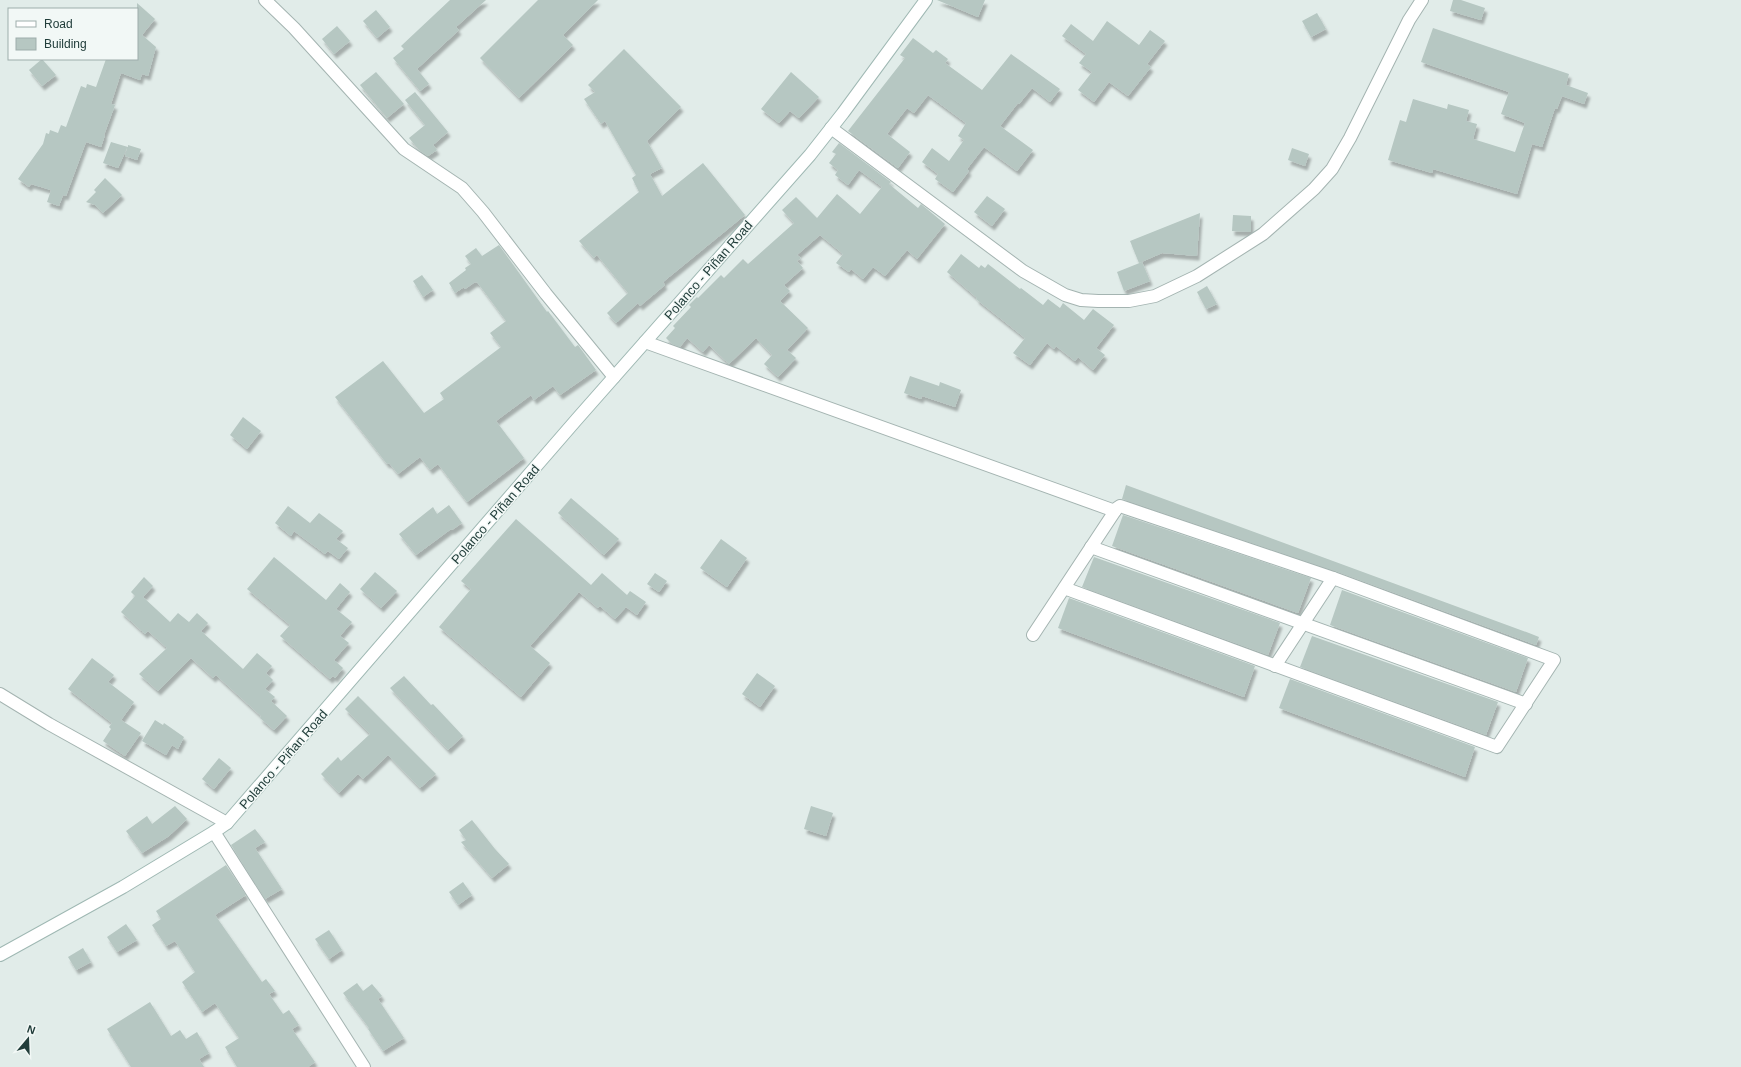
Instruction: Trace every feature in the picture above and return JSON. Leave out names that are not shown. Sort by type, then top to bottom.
[{"type":"street","points":[[264,0],[294,28],[404,149],[462,188],[614,377]]},
{"type":"street","name":"Polanco - Piñan Road","points":[[0,955],[123,887],[227,823],[614,377],[810,154],[926,0]]},
{"type":"street","points":[[831,128],[1023,271],[1065,295],[1081,300],[1106,301],[1129,301],[1155,296],[1198,276],[1263,234],[1314,189],[1332,169],[1350,138],[1409,20],[1422,0]]},
{"type":"street","points":[[645,342],[1115,511]]},
{"type":"street","points":[[1033,635],[1091,547],[1115,511],[1120,506],[1333,578],[1554,660],[1497,747],[1064,588]]},
{"type":"street","points":[[1091,547],[1526,704]]},
{"type":"street","points":[[1274,666],[1333,578]]},
{"type":"street","points":[[0,694],[49,724],[227,823]]},
{"type":"street","points":[[214,832],[364,1067]]},
{"type":"building","points":[[450,0],[486,0],[456,27],[459,30],[417,69],[429,84],[420,91],[393,58],[404,49],[401,46]]},
{"type":"building","points":[[538,0],[598,0],[563,35],[573,45],[519,98],[480,58]]},
{"type":"building","points":[[937,0],[985,0],[978,17]]},
{"type":"building","points":[[1453,0],[1461,0],[1485,8],[1481,20],[1450,11]]},
{"type":"building","points":[[137,3],[155,19],[142,35],[156,47],[148,76],[142,74],[140,80],[121,73],[111,104],[115,105],[101,147],[86,142],[66,196],[63,195],[59,206],[47,202],[51,190],[31,184],[29,187],[18,179],[43,144],[46,133],[49,134],[50,130],[58,133],[61,125],[66,127],[81,86],[86,88],[87,84],[96,87],[106,60],[138,60]]},
{"type":"building","points":[[376,10],[390,27],[377,38],[363,21]]},
{"type":"building","points":[[1317,13],[1326,29],[1311,37],[1302,21]]},
{"type":"building","points":[[1107,21],[1139,45],[1150,30],[1165,41],[1147,64],[1151,67],[1128,96],[1109,82],[1094,102],[1078,90],[1092,72],[1079,63],[1086,54],[1062,36],[1071,24],[1093,41]]},
{"type":"building","points":[[337,26],[350,41],[334,54],[322,39]]},
{"type":"building","points":[[1433,28],[1569,74],[1566,85],[1588,93],[1584,104],[1562,96],[1557,109],[1555,108],[1542,147],[1532,144],[1517,194],[1433,169],[1432,173],[1388,160],[1400,120],[1406,122],[1413,99],[1447,109],[1448,104],[1469,110],[1466,121],[1477,124],[1473,139],[1515,152],[1525,123],[1501,114],[1509,92],[1421,62]]},
{"type":"building","points":[[913,38],[933,53],[936,50],[948,59],[945,63],[982,90],[1011,54],[1060,89],[1050,102],[1032,88],[1000,126],[1033,150],[1017,171],[984,147],[967,169],[969,171],[953,192],[935,179],[938,174],[922,162],[932,148],[949,161],[964,140],[958,136],[966,123],[928,95],[914,113],[907,108],[887,134],[910,152],[898,168],[848,131],[905,58],[900,55]]},
{"type":"building","points":[[624,49],[681,107],[647,141],[662,168],[650,174],[662,196],[703,163],[745,215],[663,282],[665,285],[640,306],[638,303],[616,323],[607,313],[628,293],[597,255],[594,258],[579,241],[639,192],[632,178],[636,175],[605,121],[601,124],[584,99],[595,92],[588,85]]},
{"type":"building","points":[[41,60],[43,60],[56,75],[42,86],[29,70]]},
{"type":"building","points":[[376,72],[404,104],[387,118],[360,85]]},
{"type":"building","points":[[791,72],[819,97],[799,118],[790,111],[779,123],[761,109]]},
{"type":"building","points":[[415,92],[448,132],[433,145],[437,150],[428,156],[419,150],[409,138],[425,125],[405,100]]},
{"type":"building","points":[[111,142],[141,149],[137,160],[125,156],[127,148],[118,168],[103,163]]},
{"type":"building","points":[[839,143],[891,182],[889,184],[918,208],[921,204],[945,224],[917,259],[907,250],[885,276],[873,267],[863,279],[851,269],[849,272],[836,263],[843,254],[820,235],[797,255],[801,258],[797,261],[803,268],[784,285],[790,291],[780,301],[808,328],[787,350],[796,358],[778,377],[764,364],[772,355],[756,338],[729,364],[709,345],[703,352],[687,338],[680,347],[672,344],[666,338],[675,328],[673,326],[691,307],[689,305],[697,297],[698,298],[721,275],[724,278],[743,259],[748,264],[794,223],[782,210],[796,197],[817,218],[837,194],[860,214],[882,187],[859,170],[848,185],[835,175],[838,170],[829,163],[836,154],[832,152]]},
{"type":"building","points":[[1292,148],[1309,154],[1305,166],[1288,160]]},
{"type":"building","points":[[105,178],[122,195],[103,213],[95,205],[86,202],[96,192],[94,190]]},
{"type":"building","points":[[987,196],[1005,209],[992,226],[974,212]]},
{"type":"building","points":[[1200,213],[1197,256],[1162,253],[1139,263],[1130,241]]},
{"type":"building","points":[[1233,215],[1251,216],[1251,232],[1232,231]]},
{"type":"building","points":[[499,245],[547,312],[548,311],[575,347],[578,345],[596,370],[560,395],[553,386],[534,400],[531,395],[496,421],[524,458],[467,502],[438,464],[430,470],[420,457],[398,474],[389,463],[387,464],[335,397],[383,361],[424,413],[444,399],[440,393],[501,347],[490,333],[506,321],[477,282],[465,289],[464,287],[455,293],[449,283],[466,270],[465,268],[471,264],[465,256],[476,248],[482,256]]},
{"type":"building","points":[[961,254],[979,268],[981,265],[985,268],[988,264],[1043,305],[1048,299],[1060,308],[1063,303],[1084,320],[1093,309],[1114,325],[1096,348],[1105,355],[1093,370],[1078,357],[1075,361],[1056,346],[1054,349],[1047,343],[1030,365],[1013,353],[1025,338],[976,299],[977,298],[947,272]]},
{"type":"building","points":[[1142,262],[1150,281],[1124,291],[1117,272]]},
{"type":"building","points":[[422,275],[433,290],[423,297],[413,281]]},
{"type":"building","points":[[1207,286],[1217,304],[1206,309],[1197,292]]},
{"type":"building","points":[[910,376],[939,386],[940,382],[961,390],[955,407],[922,396],[921,399],[904,393]]},
{"type":"building","points":[[243,417],[261,431],[247,449],[230,435]]},
{"type":"building","points":[[1126,485],[1529,633],[1539,637],[1536,645],[1335,571],[1122,499]]},
{"type":"building","points":[[571,498],[619,539],[604,555],[558,513]]},
{"type":"building","points":[[449,505],[462,523],[452,530],[451,529],[416,555],[399,534],[433,507],[437,514]]},
{"type":"building","points":[[288,506],[310,523],[319,513],[343,531],[336,539],[348,548],[339,559],[328,551],[325,554],[294,531],[291,536],[275,523]]},
{"type":"building","points":[[1123,515],[1311,578],[1298,613],[1112,546]]},
{"type":"building","points":[[516,519],[591,585],[602,573],[627,595],[630,591],[646,602],[637,615],[626,607],[615,619],[600,606],[598,608],[579,592],[530,646],[550,663],[521,697],[439,627],[471,589],[461,581]]},
{"type":"building","points":[[721,539],[747,558],[727,587],[700,568]]},
{"type":"building","points":[[274,557],[326,600],[340,583],[350,592],[336,609],[352,622],[340,636],[349,643],[334,660],[343,668],[335,678],[333,676],[330,679],[280,636],[290,625],[247,589]]},
{"type":"building","points":[[1094,557],[1280,623],[1268,655],[1082,587]]},
{"type":"building","points":[[375,572],[397,591],[381,608],[360,589]]},
{"type":"building","points":[[655,573],[667,581],[659,592],[647,584]]},
{"type":"building","points":[[144,577],[153,586],[143,597],[170,622],[178,613],[189,622],[197,613],[208,623],[201,631],[243,669],[257,653],[272,666],[266,673],[273,680],[265,689],[275,697],[271,701],[287,716],[274,730],[260,718],[261,716],[216,675],[213,678],[191,658],[158,691],[139,674],[167,648],[148,631],[145,634],[121,612],[135,596],[131,592]]},
{"type":"building","points":[[1342,590],[1528,658],[1516,692],[1330,625]]},
{"type":"building","points":[[1069,598],[1255,666],[1244,697],[1058,628]]},
{"type":"building","points":[[1312,636],[1498,702],[1486,735],[1300,667]]},
{"type":"building","points":[[92,658],[114,675],[108,682],[134,702],[121,720],[141,733],[125,756],[103,741],[111,729],[109,727],[112,723],[68,689]]},
{"type":"building","points":[[757,673],[775,686],[760,707],[742,694]]},
{"type":"building","points":[[404,676],[463,736],[448,750],[390,688]]},
{"type":"building","points":[[1290,679],[1475,747],[1465,777],[1279,708]]},
{"type":"building","points":[[358,696],[436,774],[420,788],[388,755],[363,779],[358,774],[339,793],[321,774],[338,757],[341,761],[370,734],[345,709]]},
{"type":"building","points":[[155,720],[163,725],[164,723],[184,737],[178,749],[172,745],[166,755],[142,741]]},
{"type":"building","points":[[219,758],[231,768],[214,789],[202,779]]},
{"type":"building","points":[[175,806],[187,819],[169,836],[142,853],[126,831],[147,816],[152,824]]},
{"type":"building","points":[[811,806],[833,813],[826,836],[804,829]]},
{"type":"building","points":[[472,820],[509,864],[492,878],[461,842],[466,840],[459,830]]},
{"type":"building","points":[[255,829],[265,842],[255,848],[282,889],[265,899],[231,845]]},
{"type":"building","points":[[226,865],[246,895],[215,915],[262,982],[266,979],[275,991],[269,994],[283,1014],[289,1010],[299,1025],[292,1029],[315,1062],[308,1067],[237,1067],[225,1047],[239,1038],[215,1003],[202,1012],[182,982],[195,972],[175,941],[166,946],[152,925],[161,919],[156,911]]},
{"type":"building","points":[[463,882],[472,895],[458,905],[449,892]]},
{"type":"building","points":[[126,924],[137,940],[117,952],[107,937]]},
{"type":"building","points":[[329,930],[342,950],[329,959],[315,939]]},
{"type":"building","points":[[83,948],[91,962],[76,970],[68,957]]},
{"type":"building","points":[[357,983],[363,991],[372,984],[382,996],[378,999],[404,1038],[383,1051],[368,1029],[369,1028],[343,993]]},
{"type":"building","points":[[150,1002],[171,1036],[180,1030],[186,1039],[197,1032],[209,1053],[199,1059],[204,1067],[131,1067],[107,1029]]}]
